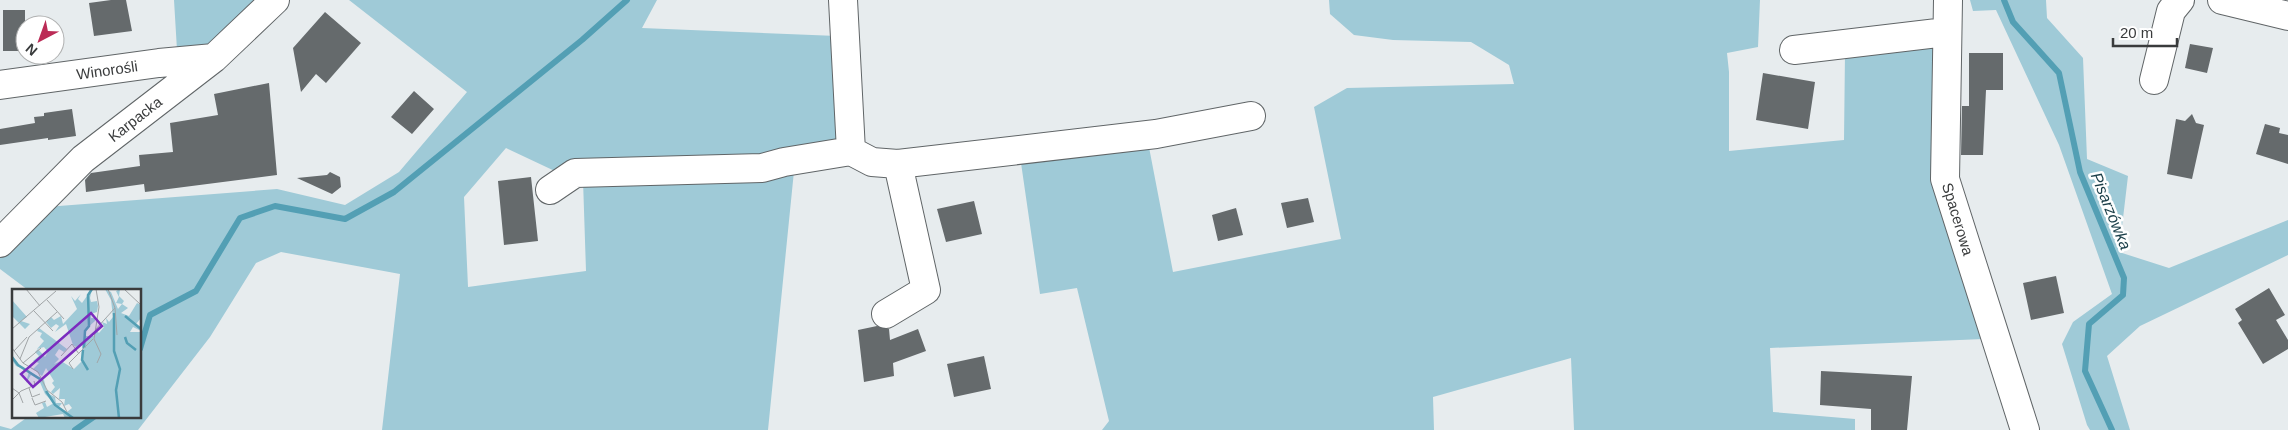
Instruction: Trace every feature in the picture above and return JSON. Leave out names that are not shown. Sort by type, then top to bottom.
[{"type":"street","name":"Karpacka","points":[[0,243],[83,160],[214,58],[275,0]]},
{"type":"street","points":[[843,0],[851,151]]},
{"type":"street","name":"Spacerowa","points":[[1948,0],[1945,179],[2025,430]]},
{"type":"street","points":[[2154,80],[2171,11],[2180,0]]},
{"type":"street","points":[[2222,0],[2288,16]]},
{"type":"street","points":[[1794,50],[1946,32]]},
{"type":"street","name":"Winorośli","points":[[0,85],[159,62],[214,58]]},
{"type":"street","points":[[550,190],[576,173],[762,168],[784,162],[851,151],[872,162],[898,164],[1156,134],[1252,116]]},
{"type":"street","points":[[886,314],[926,290],[898,164]]},
{"type":"shaded area","points":[[174,0],[257,0],[212,45],[177,50]]},
{"type":"shaded area","points":[[349,0],[657,0],[642,28],[837,36],[845,134],[836,144],[761,158],[559,173],[506,148],[464,197],[468,287],[586,271],[583,180],[794,171],[768,430],[382,430],[400,274],[281,252],[256,263],[210,337],[138,430],[0,430],[0,426],[11,429],[26,418],[141,418],[141,289],[27,289],[0,269],[0,251],[46,207],[277,189],[345,205],[399,172],[467,92]]},
{"type":"shaded area","points":[[1329,0],[1760,0],[1758,47],[1727,53],[1729,72],[1729,151],[1844,140],[1845,53],[1934,43],[1983,339],[1770,348],[1773,412],[1855,419],[1855,430],[1574,430],[1571,358],[1433,397],[1434,430],[1102,430],[1109,421],[1077,288],[1040,294],[1020,156],[1148,142],[1173,272],[1341,239],[1314,107],[1347,88],[1514,84],[1509,65],[1471,42],[1393,40],[1354,35],[1330,14]]},
{"type":"shaded area","points":[[1970,0],[2046,0],[2047,18],[2083,58],[2087,159],[2128,176],[2119,252],[2169,268],[2288,220],[2288,255],[2140,326],[2107,356],[2130,430],[2090,430],[2087,425],[2062,344],[2073,322],[2112,294],[2059,145],[1996,10],[1973,11]]},
{"type":"building","points":[[126,0],[132,31],[94,36],[89,3]]},
{"type":"building","points":[[3,10],[25,10],[25,15],[15,15],[15,51],[3,51]]},
{"type":"building","points":[[325,12],[361,43],[326,83],[316,74],[301,92],[293,48]]},
{"type":"building","points":[[2190,44],[2213,48],[2207,73],[2185,68]]},
{"type":"building","points":[[1969,53],[2003,53],[2003,90],[1986,90],[1983,155],[1961,155],[1962,106],[1969,106]]},
{"type":"building","points":[[1763,73],[1815,82],[1808,129],[1756,120]]},
{"type":"building","points":[[269,83],[277,175],[145,192],[144,184],[86,192],[85,180],[91,173],[140,166],[139,155],[173,152],[170,123],[218,115],[214,94]]},
{"type":"building","points":[[414,91],[434,109],[412,134],[391,117]]},
{"type":"building","points":[[72,109],[76,136],[0,145],[0,129],[35,123],[34,117],[44,116],[44,113]]},
{"type":"building","points":[[2192,114],[2196,123],[2204,125],[2192,179],[2167,174],[2176,119],[2185,121]]},
{"type":"building","points":[[2265,124],[2280,128],[2279,133],[2288,135],[2288,164],[2256,154]]},
{"type":"building","points":[[330,172],[340,177],[341,187],[332,194],[297,178],[327,175]]},
{"type":"building","points":[[531,177],[538,241],[504,245],[498,181]]},
{"type":"building","points":[[1308,198],[1314,222],[1287,228],[1281,203]]},
{"type":"building","points":[[974,201],[982,234],[946,242],[937,209]]},
{"type":"building","points":[[1236,208],[1243,235],[1218,241],[1212,215]]},
{"type":"building","points":[[2056,276],[2064,313],[2031,320],[2023,283]]},
{"type":"building","points":[[2269,288],[2285,315],[2276,320],[2288,340],[2288,349],[2263,364],[2238,323],[2242,320],[2235,309]]},
{"type":"building","points":[[877,326],[889,329],[890,340],[918,329],[926,351],[893,363],[894,376],[864,382],[858,330]]},
{"type":"building","points":[[984,356],[991,389],[954,397],[947,364]]},
{"type":"building","points":[[1821,371],[1912,376],[1907,430],[1871,430],[1871,409],[1820,405]]},
{"type":"waterway","points":[[141,346],[150,315],[196,291],[240,218],[275,206],[345,219],[394,192],[582,40],[627,0]]},
{"type":"waterway","name":"Pisarzówka","points":[[2004,0],[2013,22],[2059,73],[2080,172],[2124,278],[2123,295],[2089,324],[2085,371],[2112,430]]},
{"type":"waterway","points":[[75,430],[92,418]]}]
